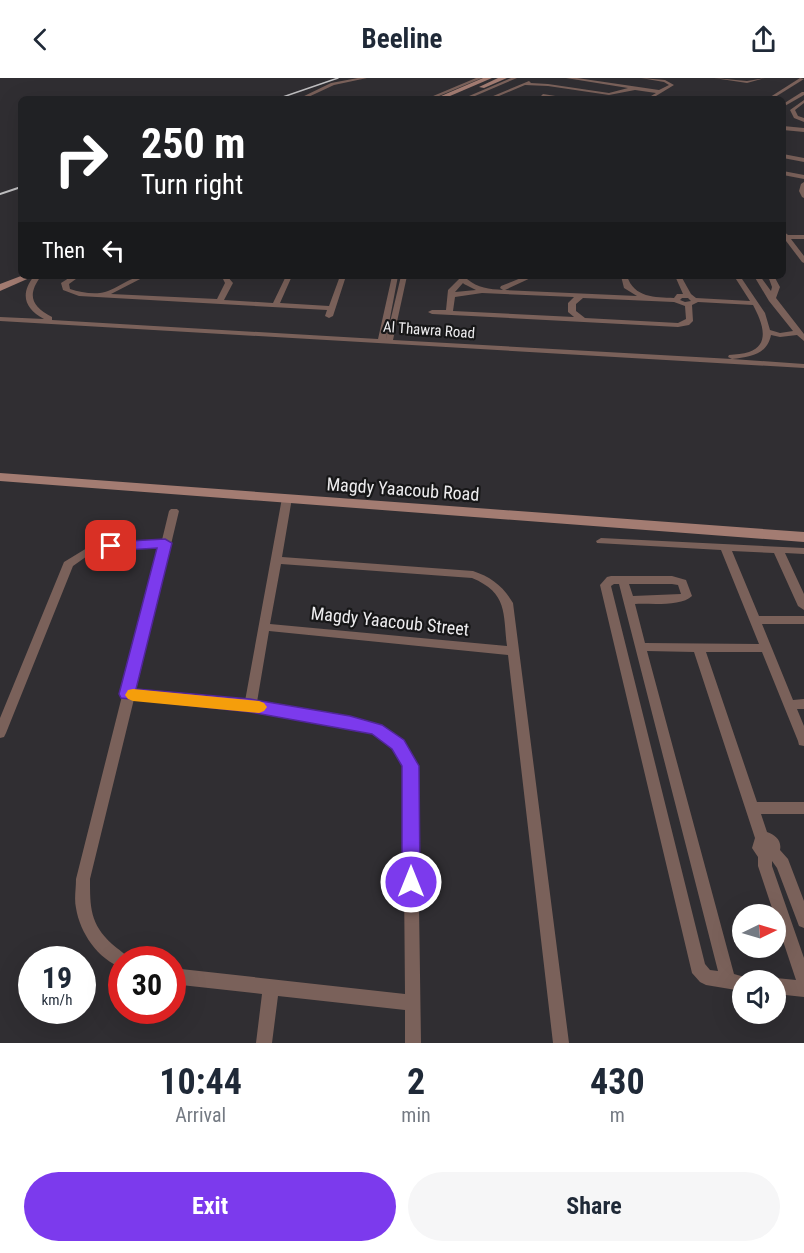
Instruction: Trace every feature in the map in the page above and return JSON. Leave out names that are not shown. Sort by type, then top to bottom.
[{"type":"street","points":[[307,96],[333,84],[365,78]]},
{"type":"street","points":[[451,95],[480,78]]},
{"type":"street","points":[[451,95],[489,78]]},
{"type":"street","points":[[451,95],[504,78]]},
{"type":"street","points":[[471,96],[515,78]]},
{"type":"street","points":[[495,96],[537,78],[538,82],[548,85],[607,96],[619,88]]},
{"type":"street","points":[[568,78],[619,88],[661,92]]},
{"type":"street","points":[[643,78],[665,81],[672,85],[654,96]]},
{"type":"street","points":[[716,78],[747,82],[763,78]]},
{"type":"street","points":[[775,96],[803,80]]},
{"type":"street","points":[[523,84],[548,85]]},
{"type":"street","points":[[780,96],[786,91]]},
{"type":"street","points":[[786,104],[803,94]]},
{"type":"street","points":[[804,101],[792,110],[796,117],[804,122]]},
{"type":"street","points":[[786,109],[787,113],[804,122]]},
{"type":"street","points":[[786,130],[804,131]]},
{"type":"street","points":[[786,158],[804,161]]},
{"type":"street","points":[[786,174],[804,177]]},
{"type":"street","points":[[804,184],[802,188],[804,196]]},
{"type":"street","points":[[786,235],[804,237]]},
{"type":"street","points":[[786,238],[804,261]]},
{"type":"street","points":[[0,277],[18,269]]},
{"type":"street","points":[[0,288],[22,279]]},
{"type":"street","points":[[36,279],[29,289],[28,301],[38,313],[52,321]]},
{"type":"street","points":[[72,279],[66,283],[67,290],[103,295],[274,305],[331,312],[342,279]]},
{"type":"street","points":[[103,295],[137,279]]},
{"type":"street","points":[[219,302],[229,283],[227,279]]},
{"type":"street","points":[[274,305],[287,279]]},
{"type":"street","points":[[385,341],[395,279]]},
{"type":"street","points":[[385,341],[403,279]]},
{"type":"street","points":[[449,313],[455,285],[462,279]]},
{"type":"street","points":[[466,279],[473,286],[493,291],[527,279]]},
{"type":"street","points":[[534,279],[537,284],[564,300],[566,312],[558,320]]},
{"type":"street","points":[[624,279],[631,291],[646,298]]},
{"type":"street","points":[[609,296],[620,290],[624,279]]},
{"type":"street","points":[[432,312],[678,326],[690,319],[690,300],[680,279]]},
{"type":"street","points":[[713,360],[760,350],[767,341],[769,332],[739,279]]},
{"type":"street","points":[[759,279],[801,336]]},
{"type":"street","points":[[772,279],[776,287],[772,299]]},
{"type":"street","points":[[451,296],[471,291],[493,291],[676,300],[680,296],[690,300],[754,303]]},
{"type":"street","points":[[582,295],[572,303],[572,312],[586,321]]},
{"type":"street","name":"Al Thawra Road","points":[[0,319],[804,366]]},
{"type":"street","points":[[769,332],[801,336]]},
{"type":"street","name":"Magdy Yaacoub Road","points":[[3,478],[804,537]]},
{"type":"street","points":[[250,705],[287,498]]},
{"type":"street","points":[[108,950],[93,934],[83,907],[83,879],[174,511]]},
{"type":"street","points":[[601,541],[804,551]]},
{"type":"street","points":[[0,733],[68,564],[87,551],[111,546],[165,543]]},
{"type":"street","points":[[725,547],[804,741]]},
{"type":"street","points":[[778,550],[798,582],[804,606]]},
{"type":"street","points":[[276,560],[473,575],[489,581],[501,591],[507,603],[561,1043]]},
{"type":"street","points":[[628,600],[680,599],[687,596],[682,583],[676,580],[611,580],[605,585],[698,968],[706,977],[732,981]]},
{"type":"street","points":[[623,580],[732,971]]},
{"type":"street","points":[[754,620],[804,620]]},
{"type":"street","name":"Magdy Yaacoub Street","points":[[264,627],[513,651]]},
{"type":"street","points":[[641,647],[766,648]]},
{"type":"street","points":[[699,648],[766,848],[765,866],[804,981]]},
{"type":"street","points":[[127,694],[250,705],[350,722],[377,729],[398,744],[410,766],[413,1043]]},
{"type":"street","points":[[789,705],[804,705]]},
{"type":"street","points":[[752,808],[804,808]]},
{"type":"street","points":[[766,848],[783,864],[804,921]]},
{"type":"street","points":[[186,978],[411,1003]]},
{"type":"street","points":[[786,987],[804,989]]},
{"type":"street","points":[[264,1043],[271,989]]},
{"type":"railway","points":[[286,96],[338,78]]},
{"type":"railway","points":[[0,194],[18,188]]},
{"type":"slow traffic","points":[[133,695],[259,707]]},
{"type":"route","points":[[111,546],[165,543],[127,694],[250,705],[350,722],[377,729],[398,744],[410,766],[411,882]]}]
